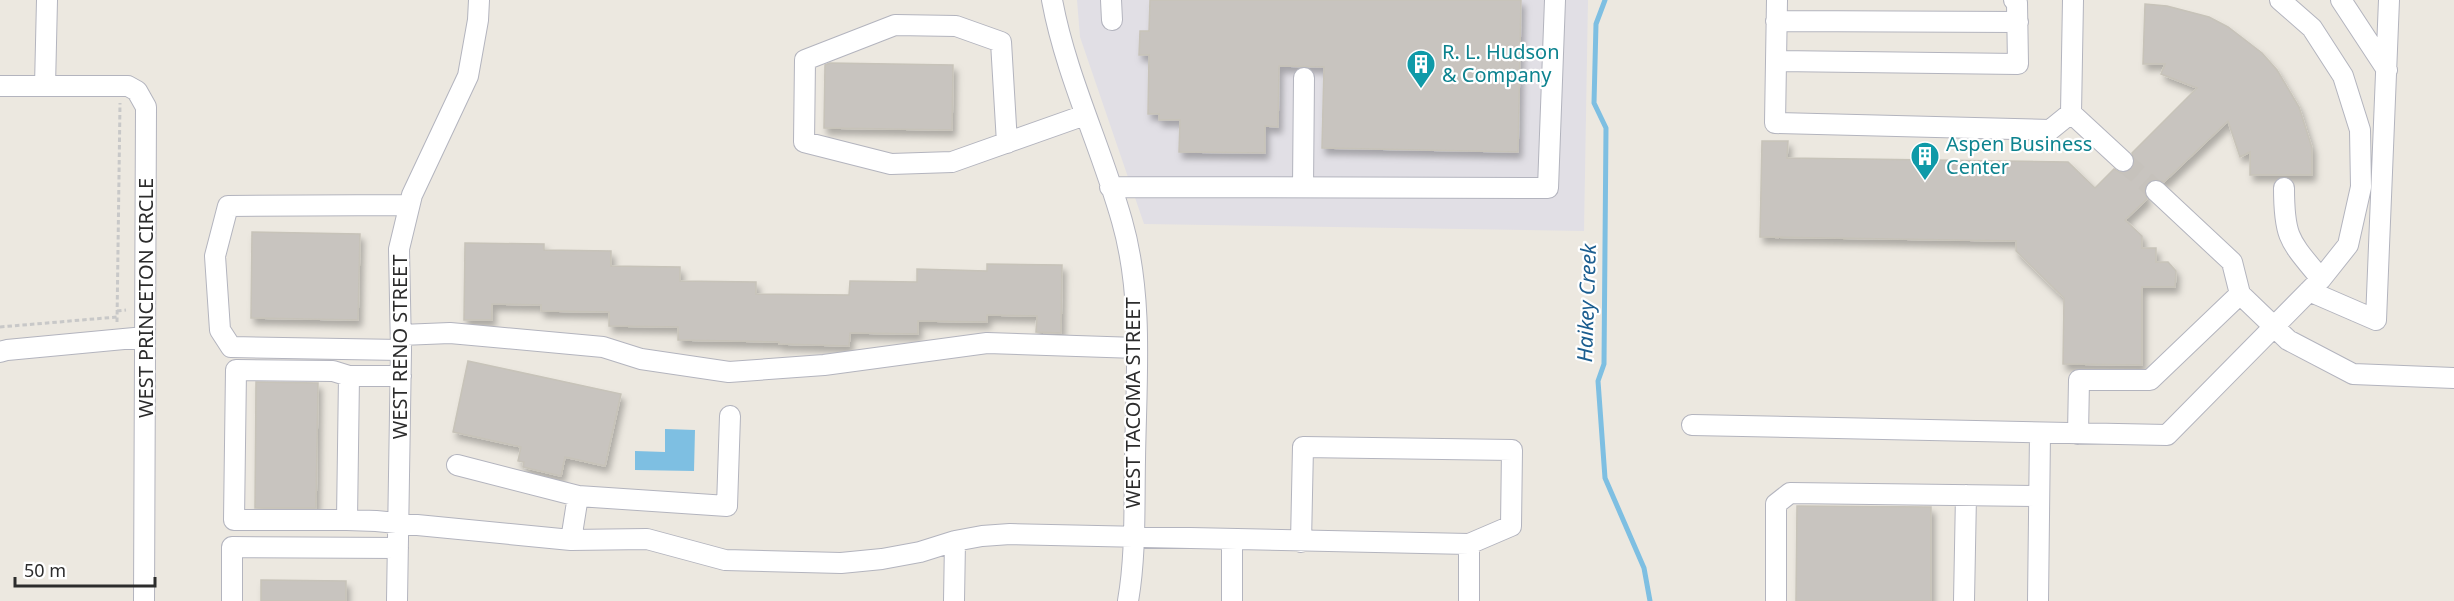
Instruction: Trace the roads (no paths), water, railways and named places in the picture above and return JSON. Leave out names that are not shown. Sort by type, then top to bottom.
[{"type":"street","points":[[45,86],[47,0]]},
{"type":"street","name":"WEST RENO STREET","points":[[397,601],[401,342],[399,249],[412,195],[468,76],[478,20],[479,0]]},
{"type":"street","name":"WEST TACOMA STREET","points":[[1052,0],[1057,28],[1122,221],[1136,305],[1133,537],[1128,601]]},
{"type":"street","points":[[1111,0],[1112,20]]},
{"type":"street","points":[[1110,187],[1548,188],[1556,0]]},
{"type":"street","points":[[1777,0],[1775,123],[2050,130],[2071,113]]},
{"type":"street","points":[[1776,61],[2018,64],[2017,3],[2014,0]]},
{"type":"street","points":[[2073,0],[2071,113],[2123,161]]},
{"type":"street","points":[[1692,425],[2167,435],[2315,285],[2348,245],[2361,187],[2360,130],[2343,76],[2312,28],[2280,0]]},
{"type":"street","points":[[2342,0],[2387,70]]},
{"type":"street","points":[[2284,188],[2284,219],[2290,243],[2315,285],[2376,320],[2389,0]]},
{"type":"street","points":[[1776,21],[2018,22]]},
{"type":"street","points":[[1007,143],[1001,42],[956,26],[895,25],[805,60],[804,142],[891,164],[952,162],[1007,143],[1085,115]]},
{"type":"street","points":[[1303,186],[1304,78]]},
{"type":"street","name":"WEST PRINCETON CIRCLE","points":[[0,86],[128,86],[143,98],[146,107],[144,601]]},
{"type":"street","points":[[2156,191],[2232,262],[2240,294],[2288,340],[2353,374],[2454,378]]},
{"type":"street","points":[[410,205],[228,206],[215,256],[220,330],[231,347],[401,342],[450,333],[603,347],[641,358],[729,372],[824,364],[987,343],[1137,348]]},
{"type":"street","points":[[2078,434],[2079,380],[2150,380],[2240,294]]},
{"type":"street","points":[[0,352],[145,337]]},
{"type":"street","points":[[400,376],[349,376],[333,371],[236,370],[234,520],[376,520],[571,540],[647,539],[725,560],[841,563],[892,558],[955,541],[1010,534],[1301,542],[1469,544],[1511,526],[1512,450],[1303,447],[1301,542]]},
{"type":"street","points":[[347,520],[349,376]]},
{"type":"street","points":[[457,465],[578,496],[727,506],[730,416]]},
{"type":"street","points":[[2038,601],[2040,434]]},
{"type":"street","points":[[1776,601],[1776,504],[1790,493],[2039,496]]},
{"type":"street","points":[[1964,601],[1966,495]]},
{"type":"street","points":[[571,540],[578,496]]},
{"type":"street","points":[[1232,540],[1232,601]]},
{"type":"street","points":[[954,601],[955,541]]},
{"type":"street","points":[[1469,544],[1469,601]]},
{"type":"street","points":[[232,601],[232,547],[398,548]]},
{"type":"water","points":[[665,429],[695,430],[694,471],[635,470],[635,451],[665,452]]},
{"type":"waterway","name":"Haikey Creek","points":[[1605,0],[1596,24],[1594,103],[1606,128],[1604,364],[1598,381],[1605,478],[1644,568],[1650,601]]},
{"type":"tunnel","points":[[2123,161],[2156,191]]},
{"type":"place","name":"R. L. Hudson & Company","points":[[1421,90]]},
{"type":"place","name":"Aspen Business Center","points":[[1925,182]]}]
